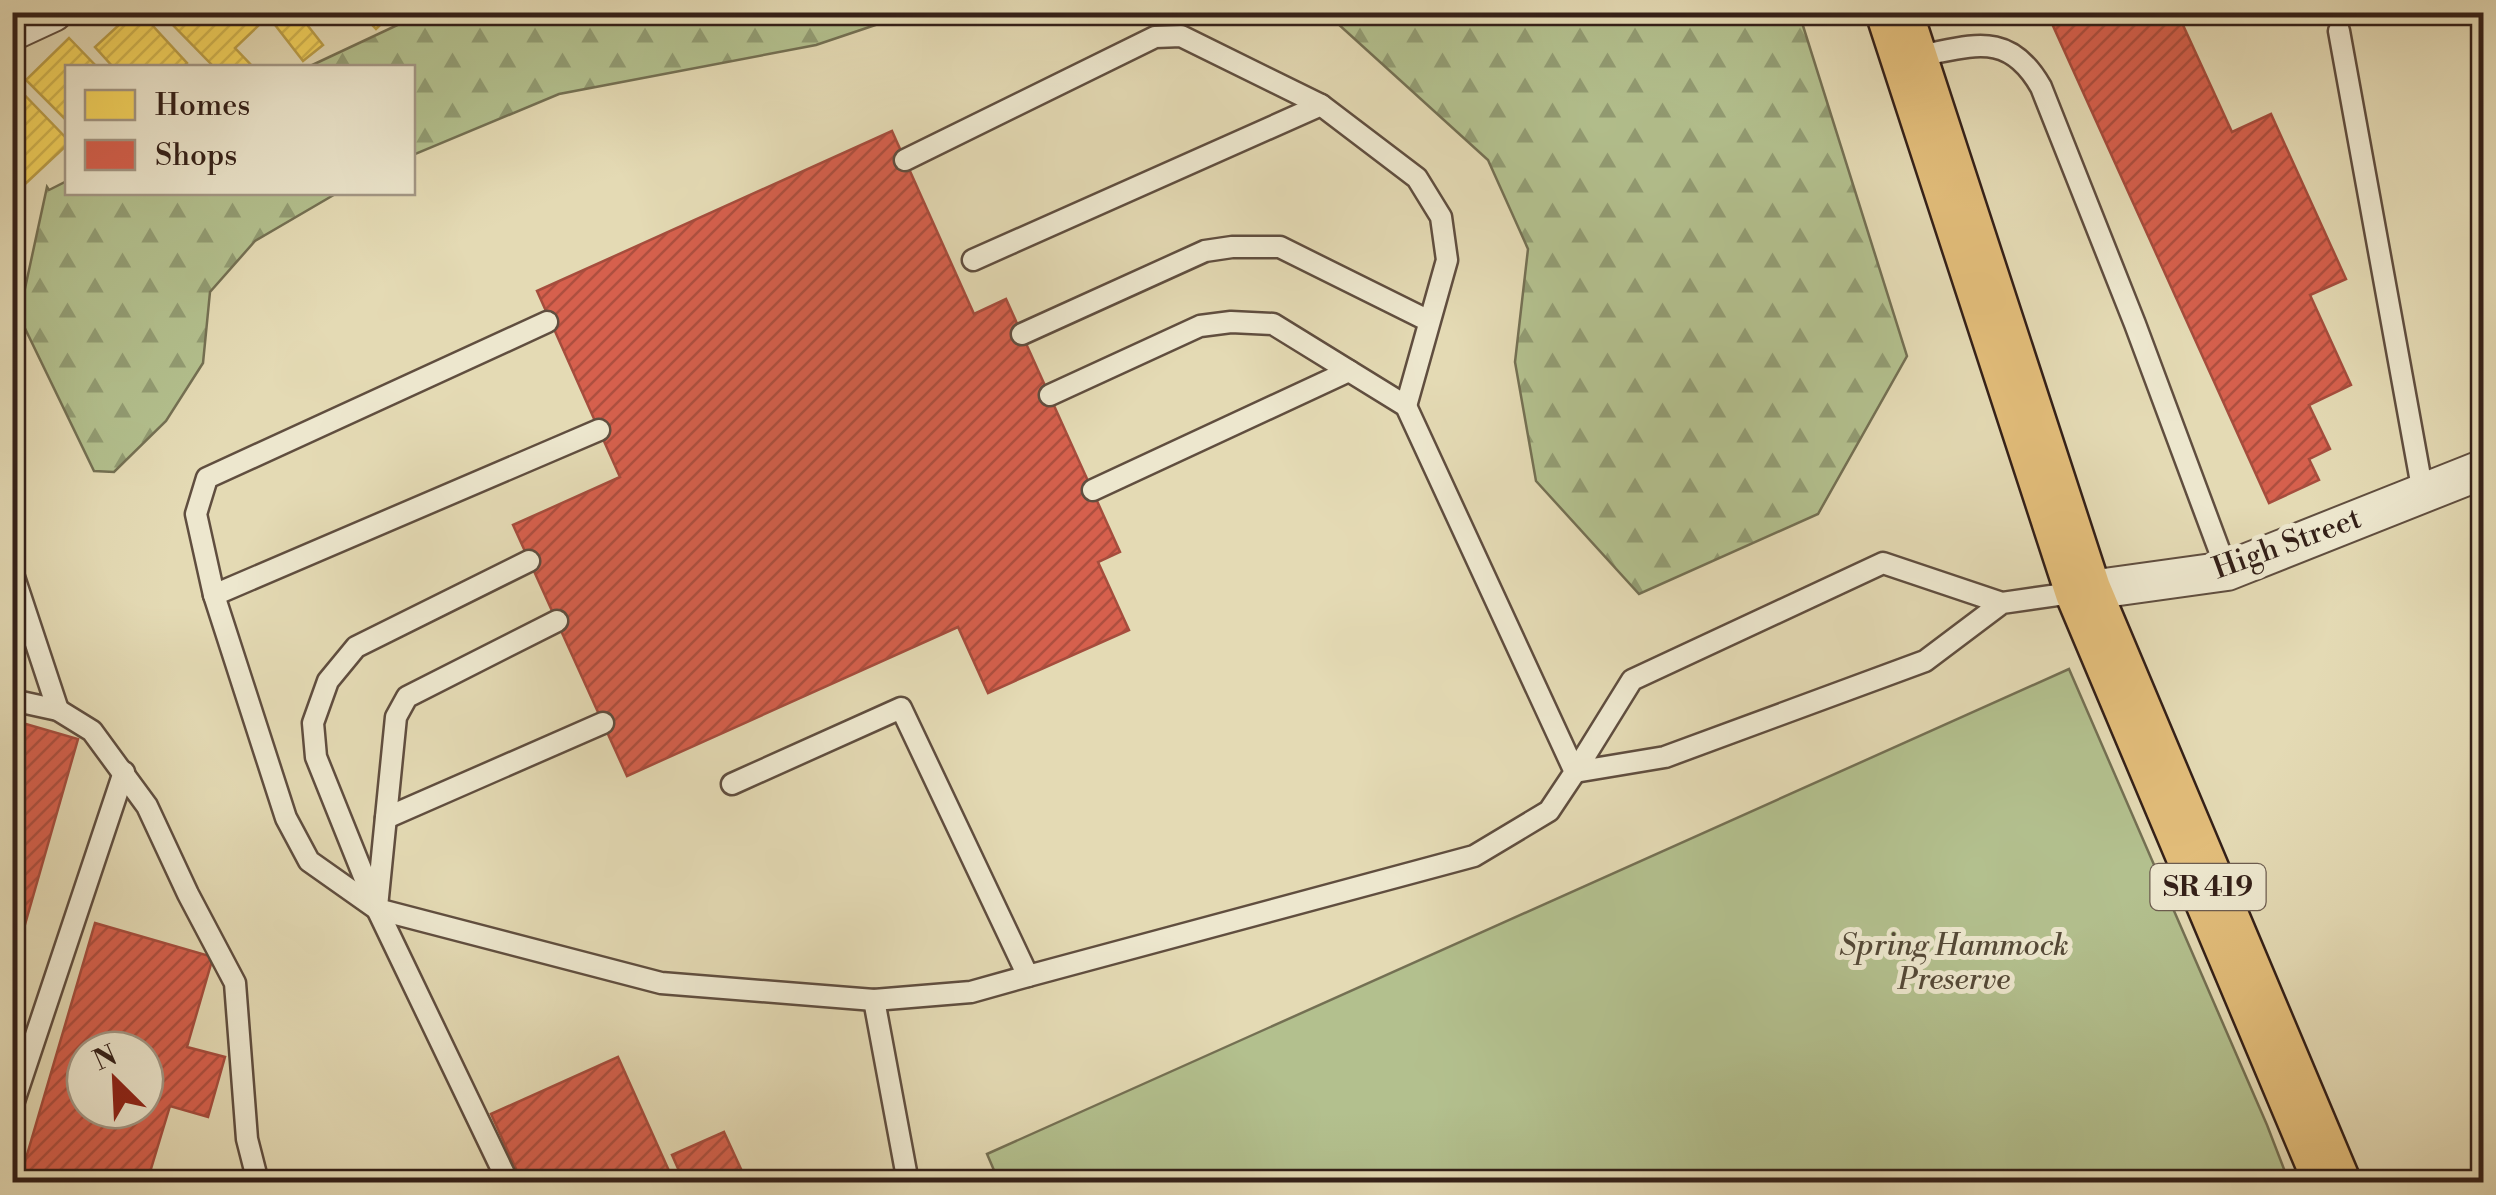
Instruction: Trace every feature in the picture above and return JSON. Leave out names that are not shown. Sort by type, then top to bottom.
[{"type":"main road","name":"SR 419","points":[[1902,35],[2084,591],[2332,1182]]},
{"type":"street","points":[[12,31],[54,12]]},
{"type":"street","name":"High Street","points":[[2084,591],[2227,571],[2484,469]]},
{"type":"lane","points":[[2339,30],[2423,493]]},
{"type":"lane","points":[[1902,35],[1995,46],[2027,62],[2041,87],[2135,324],[2227,571]]},
{"type":"lane","points":[[905,160],[1155,37],[1181,36],[1321,105],[1417,178],[1442,217],[1447,260],[1406,406]]},
{"type":"lane","points":[[973,260],[1321,105]]},
{"type":"lane","points":[[1022,334],[1205,251],[1232,246],[1280,246],[1428,322]]},
{"type":"lane","points":[[547,322],[207,478],[196,514],[214,595],[286,818],[308,861],[377,909],[661,983],[874,1000],[971,992],[1474,856],[1549,810],[1632,680],[1883,564],[2002,604],[2084,591]]},
{"type":"lane","points":[[1050,395],[1200,326],[1231,322],[1273,324],[1406,406],[1574,772]]},
{"type":"lane","points":[[1092,490],[1349,371]]},
{"type":"lane","points":[[214,595],[600,430]]},
{"type":"lane","points":[[508,1182],[377,909],[316,758],[313,723],[328,681],[356,647],[529,561]]},
{"type":"lane","points":[[12,571],[58,710]]},
{"type":"lane","points":[[1574,772],[1665,757],[1925,662],[2002,604]]},
{"type":"lane","points":[[377,909],[396,717],[407,697],[557,621]]},
{"type":"lane","points":[[12,700],[58,710],[92,731],[147,806],[235,983],[247,1139],[258,1182]]},
{"type":"lane","points":[[732,784],[901,708],[1028,976]]},
{"type":"lane","points":[[386,818],[603,723]]},
{"type":"lane","points":[[12,1107],[124,772]]},
{"type":"lane","points":[[874,1000],[904,1182]]},
{"type":"green space","points":[[425,12],[911,12],[816,45],[559,94],[415,154],[415,65],[312,65]]},
{"type":"green space","points":[[1326,13],[1799,13],[1907,356],[1818,514],[1639,594],[1536,481],[1515,362],[1528,249],[1488,160]]},
{"type":"green space","points":[[65,182],[65,195],[334,195],[255,241],[210,292],[203,363],[166,421],[114,472],[94,471],[19,316],[47,187],[49,190]]},
{"type":"green space","name":"Spring Hammock Preserve","points":[[2069,669],[2289,1182],[999,1182],[987,1154]]},
{"type":"building: Homes","points":[[133,12],[140,12],[187,63],[111,65],[95,47]]},
{"type":"building: Homes","points":[[172,12],[245,12],[258,26],[235,48],[251,65],[212,65],[166,18]]},
{"type":"building: Homes","points":[[265,12],[308,12],[301,17],[323,45],[303,61]]},
{"type":"building: Homes","points":[[360,12],[394,12],[376,29]]},
{"type":"building: Homes","points":[[69,38],[95,65],[65,65],[65,119],[26,80]]},
{"type":"building: Homes","points":[[12,82],[65,137],[65,147],[24,185],[12,174]]},
{"type":"building: Shops","points":[[2059,12],[2177,12],[2232,132],[2271,114],[2346,279],[2310,295],[2351,385],[2309,405],[2330,449],[2309,459],[2319,480],[2269,503],[2049,17]]},
{"type":"building: Shops","points":[[892,131],[974,314],[1006,299],[1120,552],[1098,562],[1129,630],[988,693],[958,627],[627,776],[513,525],[620,477],[537,291]]},
{"type":"building: Shops","points":[[12,720],[78,739],[12,970]]},
{"type":"building: Shops","points":[[95,923],[213,957],[187,1047],[225,1057],[208,1117],[170,1106],[165,1123],[165,1030],[65,1030],[65,1130],[163,1130],[147,1182],[19,1182]]},
{"type":"building: Shops","points":[[618,1057],[674,1182],[522,1182],[491,1114]]},
{"type":"building: Shops","points":[[724,1132],[746,1180],[684,1182],[672,1155]]},
{"type":"railway","points":[[2484,438],[2484,490]]}]
